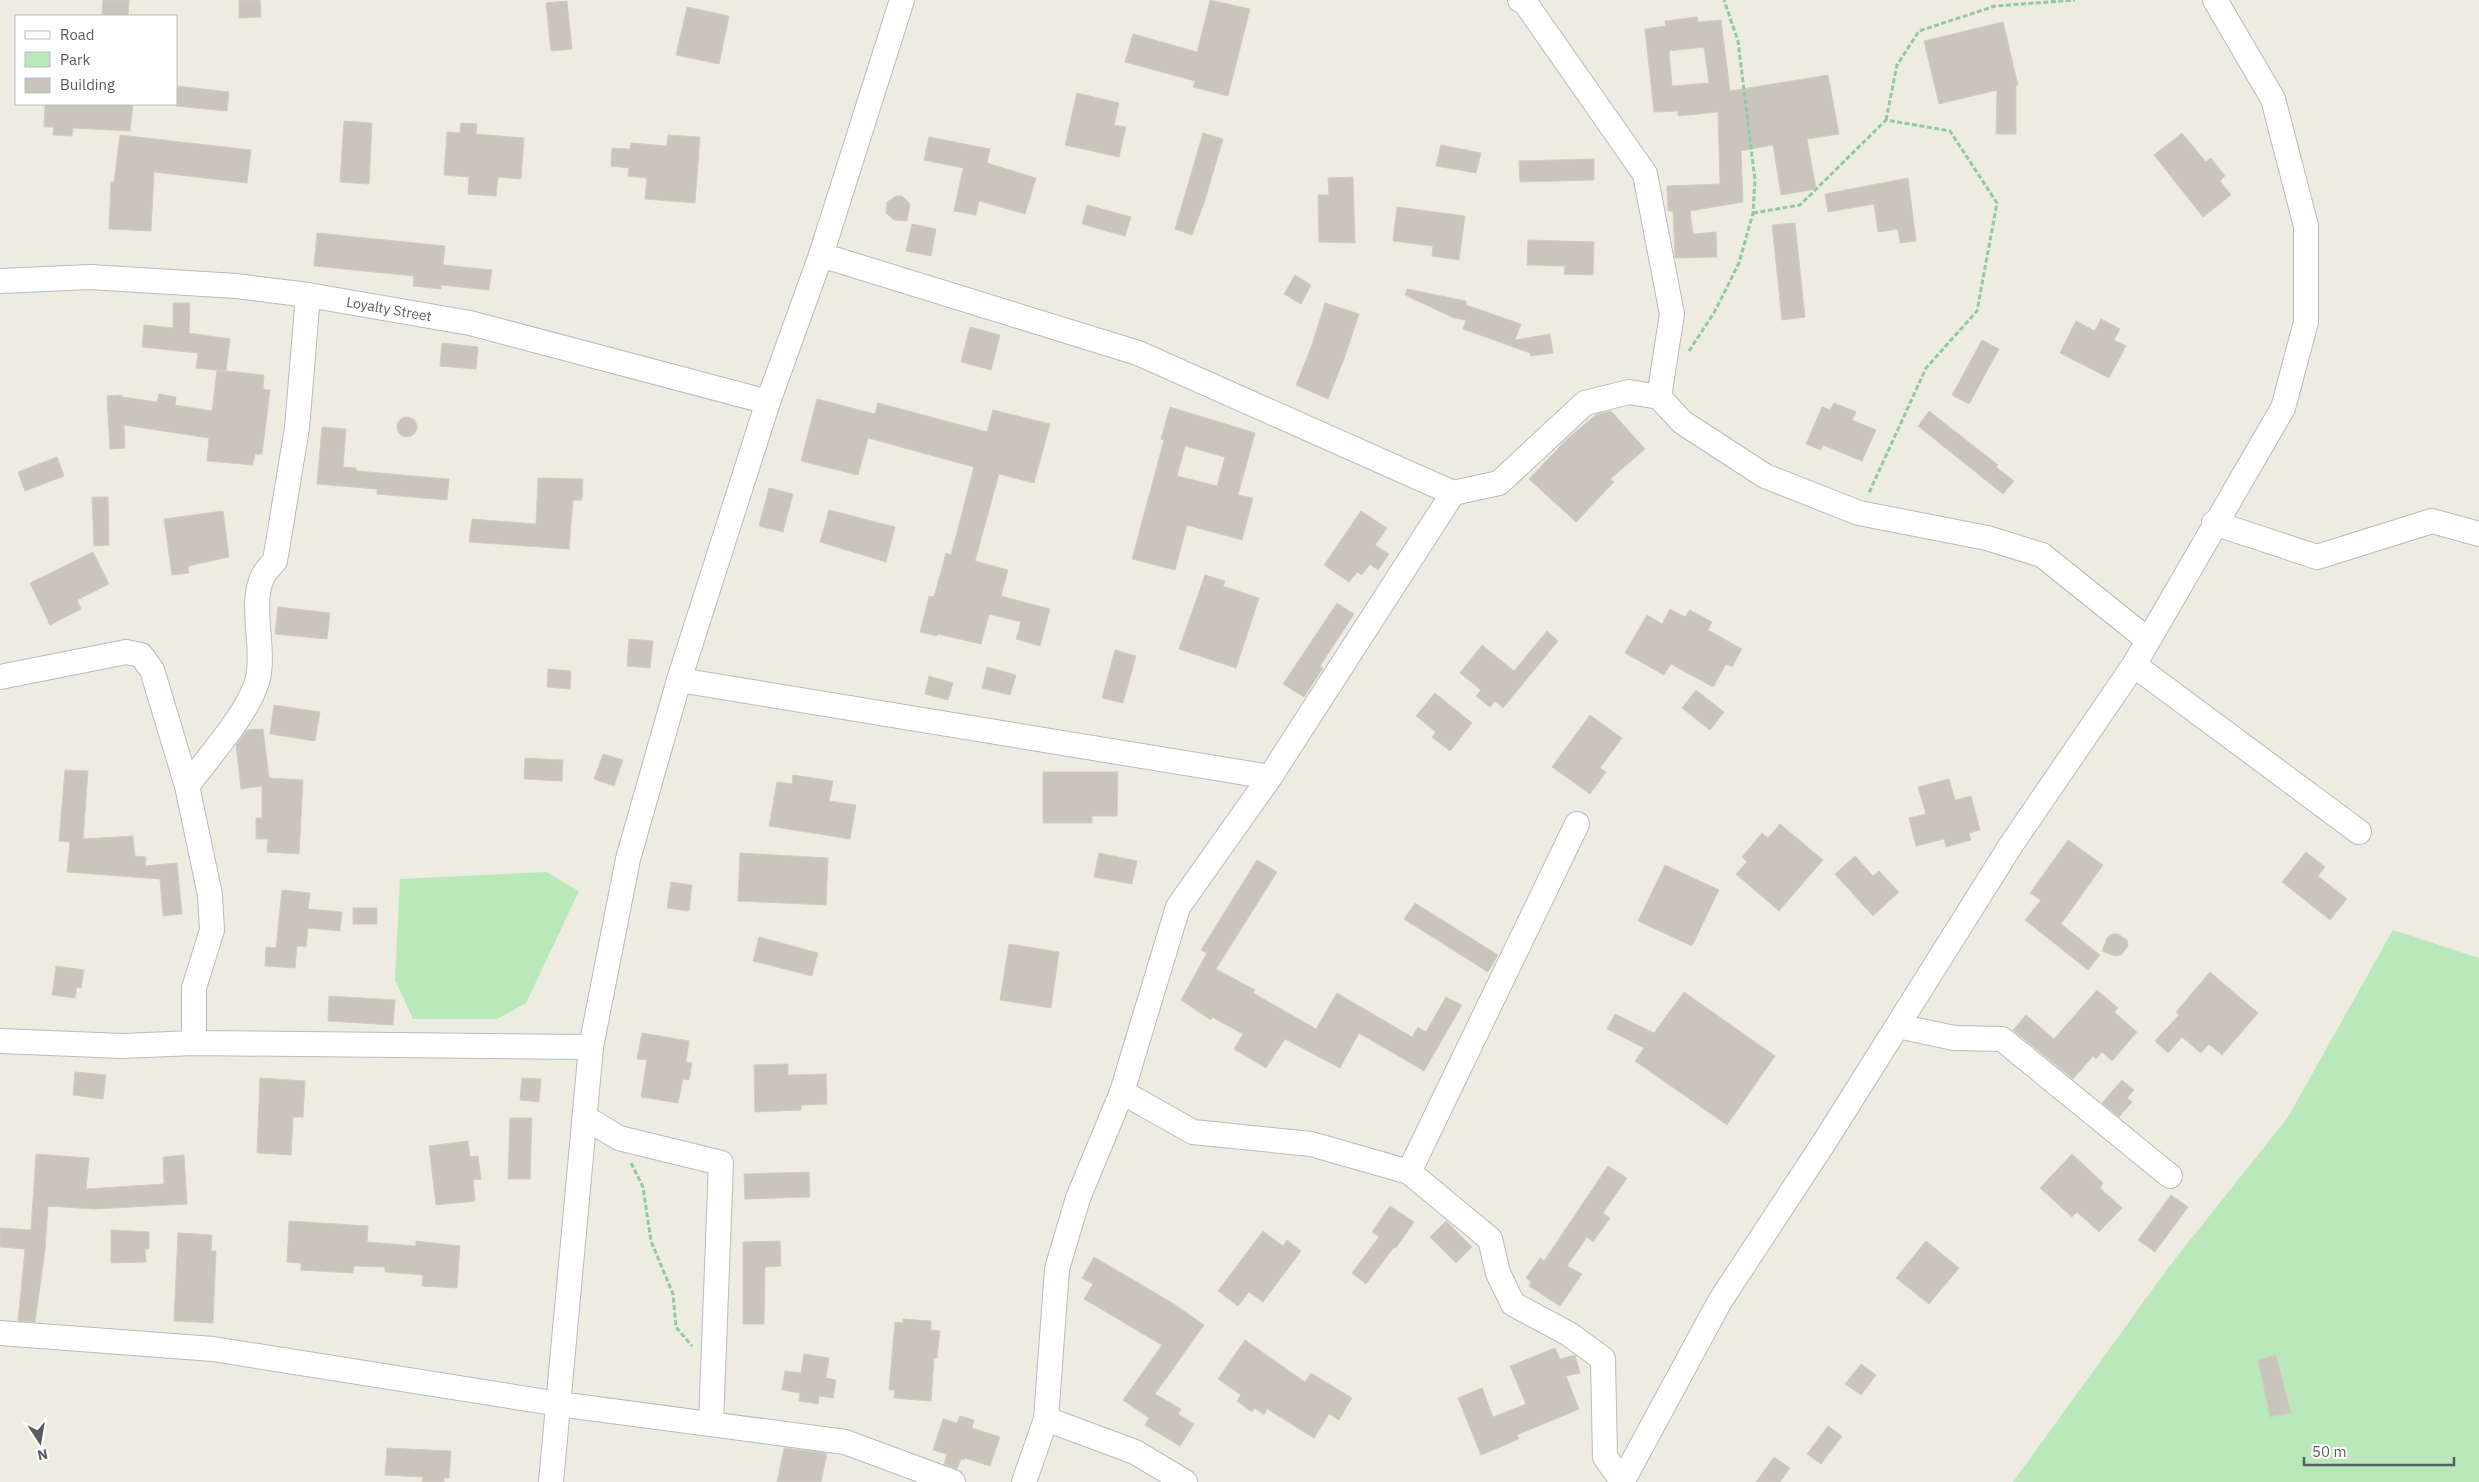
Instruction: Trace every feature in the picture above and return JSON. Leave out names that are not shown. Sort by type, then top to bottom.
[{"type":"street","points":[[551,1482],[586,1118],[591,1047],[628,859],[679,680],[768,402],[822,255],[902,0]]},
{"type":"street","points":[[1520,0],[1524,1],[1644,174],[1672,314],[1659,397]]},
{"type":"street","points":[[1122,1092],[1193,1132],[1311,1144],[1409,1172],[1490,1239],[1498,1273],[1513,1304],[1569,1334],[1603,1359],[1605,1457],[1622,1482],[1720,1301],[1898,1026],[2011,846],[2134,664],[2214,523],[2283,408],[2306,322],[2306,226],[2273,99],[2215,0]]},
{"type":"street","points":[[822,255],[1138,353],[1454,493],[1499,483],[1584,403],[1628,392],[1659,397],[1682,422],[1765,476],[1859,513],[1986,538],[2042,555],[2148,640]]},
{"type":"street","name":"Loyalty Street","points":[[0,281],[90,278],[236,286],[308,296],[470,323],[768,402]]},
{"type":"street","points":[[187,786],[247,703],[258,680],[261,654],[257,596],[263,575],[275,561],[297,428],[308,296]]},
{"type":"street","points":[[1024,1482],[1046,1419],[1057,1269],[1078,1198],[1122,1092],[1178,907],[1270,777],[1454,493]]},
{"type":"street","points":[[2214,523],[2317,557],[2432,521],[2479,534]]},
{"type":"street","points":[[0,677],[126,652],[141,656],[152,670],[187,786],[210,896],[212,930],[194,988],[194,1043]]},
{"type":"street","points":[[2134,664],[2359,832]]},
{"type":"street","points":[[679,680],[1270,777]]},
{"type":"street","points":[[1409,1172],[1577,824]]},
{"type":"street","points":[[1898,1026],[1954,1038],[2002,1039],[2170,1176]]},
{"type":"street","points":[[0,1041],[122,1046],[194,1043],[591,1047]]},
{"type":"street","points":[[586,1118],[619,1138],[721,1163],[711,1423]]},
{"type":"street","points":[[0,1333],[213,1349],[559,1404],[845,1442],[946,1481]]},
{"type":"street","points":[[1046,1419],[1135,1452],[1185,1482]]},
{"type":"path","points":[[1686,357],[1714,313],[1739,263],[1753,213],[1755,180],[1738,41],[1724,0]]},
{"type":"path","points":[[1753,213],[1800,205],[1886,120],[1897,65],[1919,31],[1995,6],[2074,0]]},
{"type":"path","points":[[1859,513],[1926,368],[1977,311],[1997,203],[1950,130],[1886,120]]},
{"type":"path","points":[[619,1138],[643,1187],[651,1241],[673,1294],[676,1327],[713,1370]]},
{"type":"green space","points":[[546,872],[579,891],[526,1003],[497,1019],[413,1019],[395,980],[400,879]]},
{"type":"green space","points":[[2393,930],[2479,958],[2479,1482],[2013,1482],[2168,1268],[2288,1117]]},
{"type":"building","points":[[103,0],[129,0],[128,15],[102,15]]},
{"type":"building","points":[[239,0],[260,0],[261,17],[239,18]]},
{"type":"building","points":[[1210,0],[1250,9],[1228,96],[1193,87],[1195,81],[1125,62],[1133,34],[1197,52]]},
{"type":"building","points":[[567,1],[572,49],[551,51],[546,3]]},
{"type":"building","points":[[687,7],[729,16],[719,64],[676,55]]},
{"type":"building","points":[[1697,17],[1698,22],[1721,20],[1730,91],[1828,75],[1839,134],[1807,139],[1816,189],[1781,195],[1773,145],[1741,151],[1743,202],[1690,211],[1693,234],[1716,232],[1717,257],[1675,258],[1673,211],[1668,211],[1667,186],[1720,184],[1718,112],[1678,116],[1678,111],[1654,112],[1645,29],[1666,26],[1665,21]],"holes":[[[1704,47],[1709,83],[1672,86],[1669,51]]]},
{"type":"building","points":[[2003,22],[2018,85],[2016,85],[2016,134],[1996,134],[1997,90],[1939,104],[1924,41]]},
{"type":"building","points":[[178,86],[229,92],[227,111],[176,106],[178,105]]},
{"type":"building","points":[[1077,93],[1119,103],[1114,125],[1126,127],[1119,157],[1065,145]]},
{"type":"building","points":[[45,105],[133,105],[130,131],[73,128],[72,136],[53,135],[54,127],[44,127]]},
{"type":"building","points":[[344,121],[372,123],[369,184],[340,182]]},
{"type":"building","points":[[461,123],[477,124],[476,134],[524,138],[521,179],[498,177],[496,196],[468,194],[469,177],[444,175],[447,132],[460,133]]},
{"type":"building","points":[[1203,133],[1223,139],[1204,203],[1192,235],[1175,229]]},
{"type":"building","points":[[2182,133],[2206,162],[2211,158],[2225,176],[2220,181],[2231,195],[2203,217],[2154,155]]},
{"type":"building","points":[[120,135],[251,150],[247,183],[154,172],[151,231],[109,229],[111,182],[114,182]]},
{"type":"building","points":[[668,135],[700,137],[695,203],[645,199],[647,178],[628,176],[629,168],[611,166],[612,148],[630,149],[631,143],[667,146]]},
{"type":"building","points":[[929,137],[990,149],[987,163],[1036,178],[1025,214],[979,201],[976,215],[954,211],[963,168],[924,160]]},
{"type":"building","points":[[1441,145],[1481,153],[1476,173],[1436,166]]},
{"type":"building","points":[[1594,159],[1594,180],[1520,182],[1519,161]]},
{"type":"building","points":[[1353,177],[1355,243],[1319,242],[1318,195],[1329,195],[1328,178]]},
{"type":"building","points":[[1908,178],[1916,241],[1900,243],[1898,229],[1878,232],[1874,204],[1828,212],[1825,194]]},
{"type":"building","points":[[896,196],[902,196],[910,204],[907,221],[894,220],[886,213],[887,202]]},
{"type":"building","points":[[1087,205],[1131,217],[1125,236],[1082,224]]},
{"type":"building","points":[[1397,207],[1465,216],[1459,260],[1432,256],[1433,246],[1393,241]]},
{"type":"building","points":[[1795,223],[1805,317],[1782,320],[1772,225]]},
{"type":"building","points":[[912,224],[936,229],[931,256],[906,251]]},
{"type":"building","points":[[317,233],[445,246],[443,265],[492,270],[489,290],[441,285],[441,289],[413,286],[414,276],[314,266]]},
{"type":"building","points":[[1528,240],[1594,242],[1593,275],[1564,274],[1565,266],[1527,265]]},
{"type":"building","points":[[1295,275],[1311,285],[1301,304],[1284,294]]},
{"type":"building","points":[[1407,289],[1466,301],[1466,305],[1521,324],[1515,340],[1550,334],[1553,353],[1531,356],[1530,353],[1463,329],[1466,320],[1454,318],[1405,295]]},
{"type":"building","points":[[173,303],[190,303],[189,333],[230,339],[226,371],[196,368],[198,353],[142,347],[144,325],[173,328]]},
{"type":"building","points":[[1325,303],[1359,314],[1328,399],[1296,385],[1312,345]]},
{"type":"building","points":[[2101,319],[2120,329],[2114,340],[2126,346],[2109,378],[2060,353],[2076,321],[2095,331]]},
{"type":"building","points":[[970,327],[1000,335],[991,370],[961,362]]},
{"type":"building","points":[[1982,340],[1999,349],[1969,404],[1952,395]]},
{"type":"building","points":[[442,343],[478,347],[476,369],[440,366]]},
{"type":"building","points":[[217,370],[264,375],[263,389],[270,390],[262,454],[255,454],[253,465],[207,461],[209,438],[124,425],[125,448],[110,449],[107,396],[122,395],[122,397],[157,402],[159,394],[176,397],[175,405],[212,411]]},
{"type":"building","points":[[817,399],[875,414],[878,403],[987,432],[993,410],[1050,424],[1034,483],[999,474],[975,561],[1008,570],[1001,596],[1050,609],[1040,646],[1016,639],[1021,622],[989,614],[981,644],[938,634],[937,636],[920,632],[929,596],[934,597],[946,553],[951,555],[974,467],[868,438],[858,475],[801,461]]},
{"type":"building","points":[[1834,403],[1856,412],[1852,420],[1876,430],[1862,461],[1823,445],[1821,450],[1806,444],[1822,407],[1830,410]]},
{"type":"building","points":[[1170,407],[1255,433],[1238,495],[1253,498],[1242,540],[1187,525],[1175,570],[1132,559],[1164,440],[1161,439]],"holes":[[[1185,446],[1225,457],[1217,486],[1177,476]]]},
{"type":"building","points":[[1611,411],[1645,449],[1610,479],[1614,482],[1576,522],[1529,479],[1567,439],[1597,414]]},
{"type":"building","points":[[1929,411],[1998,465],[1996,467],[2014,481],[2003,494],[1918,426]]},
{"type":"building","points":[[407,417],[414,420],[417,427],[414,434],[407,437],[400,434],[397,427],[400,420]]},
{"type":"building","points":[[322,427],[346,429],[343,467],[356,468],[356,471],[449,479],[447,500],[377,494],[377,489],[317,484]]},
{"type":"building","points":[[57,457],[64,476],[25,491],[18,472]]},
{"type":"building","points":[[538,478],[583,479],[582,500],[573,500],[569,549],[469,542],[472,519],[536,524]]},
{"type":"building","points":[[769,488],[793,494],[783,532],[759,526]]},
{"type":"building","points":[[92,497],[108,497],[109,545],[94,546]]},
{"type":"building","points":[[829,510],[895,527],[886,562],[820,542]]},
{"type":"building","points":[[223,511],[229,557],[188,566],[189,573],[172,575],[164,519]]},
{"type":"building","points":[[1361,511],[1387,528],[1375,545],[1389,554],[1378,570],[1370,564],[1362,575],[1357,572],[1349,582],[1324,565]]},
{"type":"building","points":[[93,552],[109,584],[77,600],[81,609],[50,625],[30,583]]},
{"type":"building","points":[[1205,575],[1225,581],[1223,586],[1259,598],[1236,668],[1179,649]]},
{"type":"building","points":[[1337,603],[1354,614],[1320,666],[1323,668],[1304,697],[1283,684]]},
{"type":"building","points":[[278,607],[330,613],[327,639],[275,634]]},
{"type":"building","points":[[1670,609],[1685,617],[1690,610],[1712,622],[1708,630],[1742,649],[1732,667],[1726,664],[1713,687],[1671,664],[1664,675],[1625,653],[1647,615],[1662,624]]},
{"type":"building","points":[[1547,631],[1558,641],[1503,708],[1495,701],[1490,707],[1476,696],[1481,690],[1460,673],[1482,645],[1514,671]]},
{"type":"building","points":[[629,639],[653,641],[650,668],[627,666]]},
{"type":"building","points":[[1115,650],[1136,656],[1123,703],[1102,698]]},
{"type":"building","points":[[987,667],[1016,675],[1010,695],[982,688]]},
{"type":"building","points":[[548,669],[571,671],[570,689],[547,687]]},
{"type":"building","points":[[929,676],[953,683],[948,700],[925,694]]},
{"type":"building","points":[[1696,690],[1724,712],[1710,730],[1682,708]]},
{"type":"building","points":[[1435,693],[1472,723],[1450,751],[1432,737],[1436,732],[1416,716]]},
{"type":"building","points":[[274,705],[320,712],[315,741],[270,734]]},
{"type":"building","points":[[1590,715],[1622,738],[1600,768],[1606,772],[1590,794],[1552,767]]},
{"type":"building","points":[[263,729],[269,778],[303,780],[299,854],[267,852],[268,839],[256,839],[256,818],[262,818],[262,786],[241,789],[236,745],[247,730]]},
{"type":"building","points":[[603,754],[623,760],[614,786],[594,779]]},
{"type":"building","points":[[525,758],[563,760],[562,781],[524,779]]},
{"type":"building","points":[[65,770],[88,771],[83,839],[133,836],[135,856],[146,857],[145,866],[177,863],[182,914],[163,916],[160,879],[67,872],[70,842],[59,841]]},
{"type":"building","points":[[1043,772],[1118,772],[1117,816],[1092,816],[1092,823],[1043,823]]},
{"type":"building","points":[[793,775],[833,781],[829,801],[856,805],[850,839],[769,826],[777,782],[792,784]]},
{"type":"building","points":[[1949,779],[1955,800],[1971,796],[1980,830],[1969,833],[1971,840],[1946,847],[1944,839],[1916,846],[1909,818],[1926,814],[1918,787]]},
{"type":"building","points":[[1780,824],[1823,860],[1779,911],[1736,874],[1747,862],[1742,857],[1762,833],[1768,838]]},
{"type":"building","points":[[2068,840],[2103,865],[2061,924],[2100,955],[2088,970],[2025,920],[2041,900],[2030,893]]},
{"type":"building","points":[[2306,852],[2325,867],[2318,876],[2347,899],[2330,920],[2282,882]]},
{"type":"building","points":[[740,853],[828,858],[826,905],[738,901]]},
{"type":"building","points":[[1099,853],[1137,861],[1132,884],[1094,877]]},
{"type":"building","points":[[1855,856],[1873,876],[1879,871],[1899,892],[1873,916],[1835,874]]},
{"type":"building","points":[[1257,860],[1277,872],[1216,969],[1255,990],[1253,993],[1316,1029],[1337,993],[1412,1037],[1418,1027],[1426,1032],[1446,997],[1462,1005],[1424,1071],[1359,1033],[1340,1068],[1285,1039],[1266,1068],[1234,1049],[1243,1034],[1212,1017],[1211,1020],[1181,1000],[1207,953],[1201,950]]},
{"type":"building","points":[[1665,865],[1719,890],[1692,946],[1638,921]]},
{"type":"building","points":[[671,882],[692,885],[689,911],[667,908]]},
{"type":"building","points":[[282,890],[310,893],[308,909],[342,912],[340,931],[308,928],[306,947],[297,946],[295,968],[265,966],[266,947],[276,948]]},
{"type":"building","points":[[1415,903],[1498,955],[1488,972],[1404,919]]},
{"type":"building","points":[[353,908],[377,908],[377,924],[353,924]]},
{"type":"building","points":[[2112,934],[2118,934],[2127,940],[2128,946],[2121,955],[2115,956],[2102,951],[2107,938]]},
{"type":"building","points":[[759,937],[818,953],[812,976],[753,961]]},
{"type":"building","points":[[1009,944],[1059,952],[1051,1008],[1000,1000]]},
{"type":"building","points":[[56,966],[84,970],[81,988],[77,987],[75,998],[52,995]]},
{"type":"building","points":[[2210,972],[2258,1013],[2222,1055],[2209,1044],[2201,1053],[2182,1037],[2168,1053],[2155,1041],[2179,1015],[2176,1012]]},
{"type":"building","points":[[2097,990],[2118,1008],[2114,1012],[2137,1032],[2112,1061],[2102,1052],[2096,1059],[2093,1056],[2073,1079],[2013,1030],[2026,1015],[2054,1039]]},
{"type":"building","points":[[1684,992],[1775,1056],[1727,1125],[1635,1061],[1644,1048],[1607,1029],[1615,1014],[1654,1033]]},
{"type":"building","points":[[329,996],[395,1000],[393,1025],[328,1021]]},
{"type":"building","points":[[642,1033],[689,1041],[686,1062],[692,1063],[689,1080],[683,1079],[678,1103],[641,1097],[647,1060],[637,1059]]},
{"type":"building","points":[[788,1064],[788,1075],[826,1074],[827,1104],[801,1105],[801,1110],[755,1112],[754,1065]]},
{"type":"building","points":[[75,1072],[106,1075],[103,1099],[73,1095]]},
{"type":"building","points":[[260,1078],[305,1081],[303,1117],[293,1117],[291,1155],[257,1153]]},
{"type":"building","points":[[522,1078],[541,1079],[539,1102],[520,1100]]},
{"type":"building","points":[[2122,1080],[2134,1090],[2127,1098],[2132,1102],[2119,1117],[2102,1103]]},
{"type":"building","points":[[510,1118],[532,1118],[530,1179],[508,1179]]},
{"type":"building","points":[[468,1141],[470,1157],[478,1156],[481,1179],[473,1180],[475,1201],[436,1205],[429,1146]]},
{"type":"building","points":[[36,1154],[89,1158],[86,1189],[164,1184],[163,1157],[184,1155],[187,1204],[94,1209],[48,1206],[45,1250],[35,1322],[18,1321],[25,1249],[0,1247],[0,1228],[31,1230]]},
{"type":"building","points":[[2072,1154],[2103,1183],[2100,1188],[2122,1208],[2099,1232],[2077,1212],[2072,1217],[2040,1188]]},
{"type":"building","points":[[1608,1166],[1627,1178],[1603,1213],[1610,1218],[1593,1242],[1587,1237],[1567,1266],[1582,1274],[1560,1306],[1529,1286],[1531,1282],[1526,1278],[1540,1258],[1544,1261]]},
{"type":"building","points":[[809,1172],[810,1197],[745,1199],[744,1174]]},
{"type":"building","points":[[2171,1195],[2188,1207],[2155,1252],[2138,1240]]},
{"type":"building","points":[[1390,1206],[1414,1222],[1396,1248],[1394,1247],[1366,1284],[1352,1273],[1379,1237],[1372,1232]]},
{"type":"building","points":[[289,1221],[368,1226],[367,1242],[416,1246],[416,1241],[460,1246],[457,1288],[422,1286],[423,1275],[385,1272],[385,1267],[354,1266],[353,1273],[301,1270],[301,1263],[287,1262]]},
{"type":"building","points":[[1446,1221],[1472,1247],[1456,1263],[1430,1237]]},
{"type":"building","points":[[111,1230],[149,1232],[149,1249],[145,1249],[146,1262],[111,1263]]},
{"type":"building","points":[[1263,1231],[1283,1246],[1287,1240],[1301,1251],[1263,1302],[1249,1292],[1238,1306],[1218,1291]]},
{"type":"building","points":[[178,1233],[212,1235],[211,1251],[216,1251],[213,1323],[174,1321]]},
{"type":"building","points":[[780,1241],[781,1266],[765,1267],[764,1324],[743,1324],[743,1242]]},
{"type":"building","points":[[1926,1241],[1959,1268],[1929,1304],[1896,1278]]},
{"type":"building","points":[[1094,1257],[1174,1304],[1204,1325],[1155,1394],[1181,1409],[1178,1414],[1194,1424],[1180,1446],[1145,1425],[1149,1418],[1123,1400],[1162,1345],[1084,1299],[1093,1284],[1082,1278]]},
{"type":"building","points":[[903,1319],[931,1321],[931,1330],[940,1331],[937,1358],[934,1358],[931,1401],[894,1398],[895,1390],[889,1390],[895,1322],[903,1323]]},
{"type":"building","points":[[1245,1340],[1305,1382],[1311,1373],[1352,1398],[1339,1420],[1329,1414],[1314,1438],[1267,1409],[1264,1415],[1255,1408],[1252,1412],[1237,1401],[1241,1395],[1218,1379]]},
{"type":"building","points":[[1555,1348],[1560,1359],[1575,1355],[1580,1373],[1566,1376],[1579,1409],[1517,1435],[1519,1439],[1481,1455],[1458,1398],[1482,1388],[1493,1417],[1526,1404],[1510,1366]]},
{"type":"building","points":[[804,1354],[829,1358],[826,1378],[836,1380],[833,1398],[819,1396],[818,1404],[799,1401],[800,1393],[782,1390],[785,1371],[801,1373]]},
{"type":"building","points":[[2276,1355],[2291,1413],[2270,1417],[2258,1360]]},
{"type":"building","points":[[1861,1364],[1876,1375],[1861,1395],[1845,1384]]},
{"type":"building","points":[[960,1416],[974,1420],[972,1428],[1000,1437],[990,1466],[965,1458],[964,1460],[961,1459],[957,1469],[944,1464],[947,1454],[933,1450],[943,1419],[957,1423]]},
{"type":"building","points":[[1828,1426],[1842,1436],[1821,1464],[1807,1454]]},
{"type":"building","points":[[387,1448],[451,1451],[449,1478],[444,1478],[444,1482],[422,1482],[423,1477],[385,1475]]},
{"type":"building","points":[[784,1448],[827,1453],[821,1482],[777,1482]]},
{"type":"building","points":[[1774,1457],[1790,1468],[1780,1482],[1756,1482]]}]
